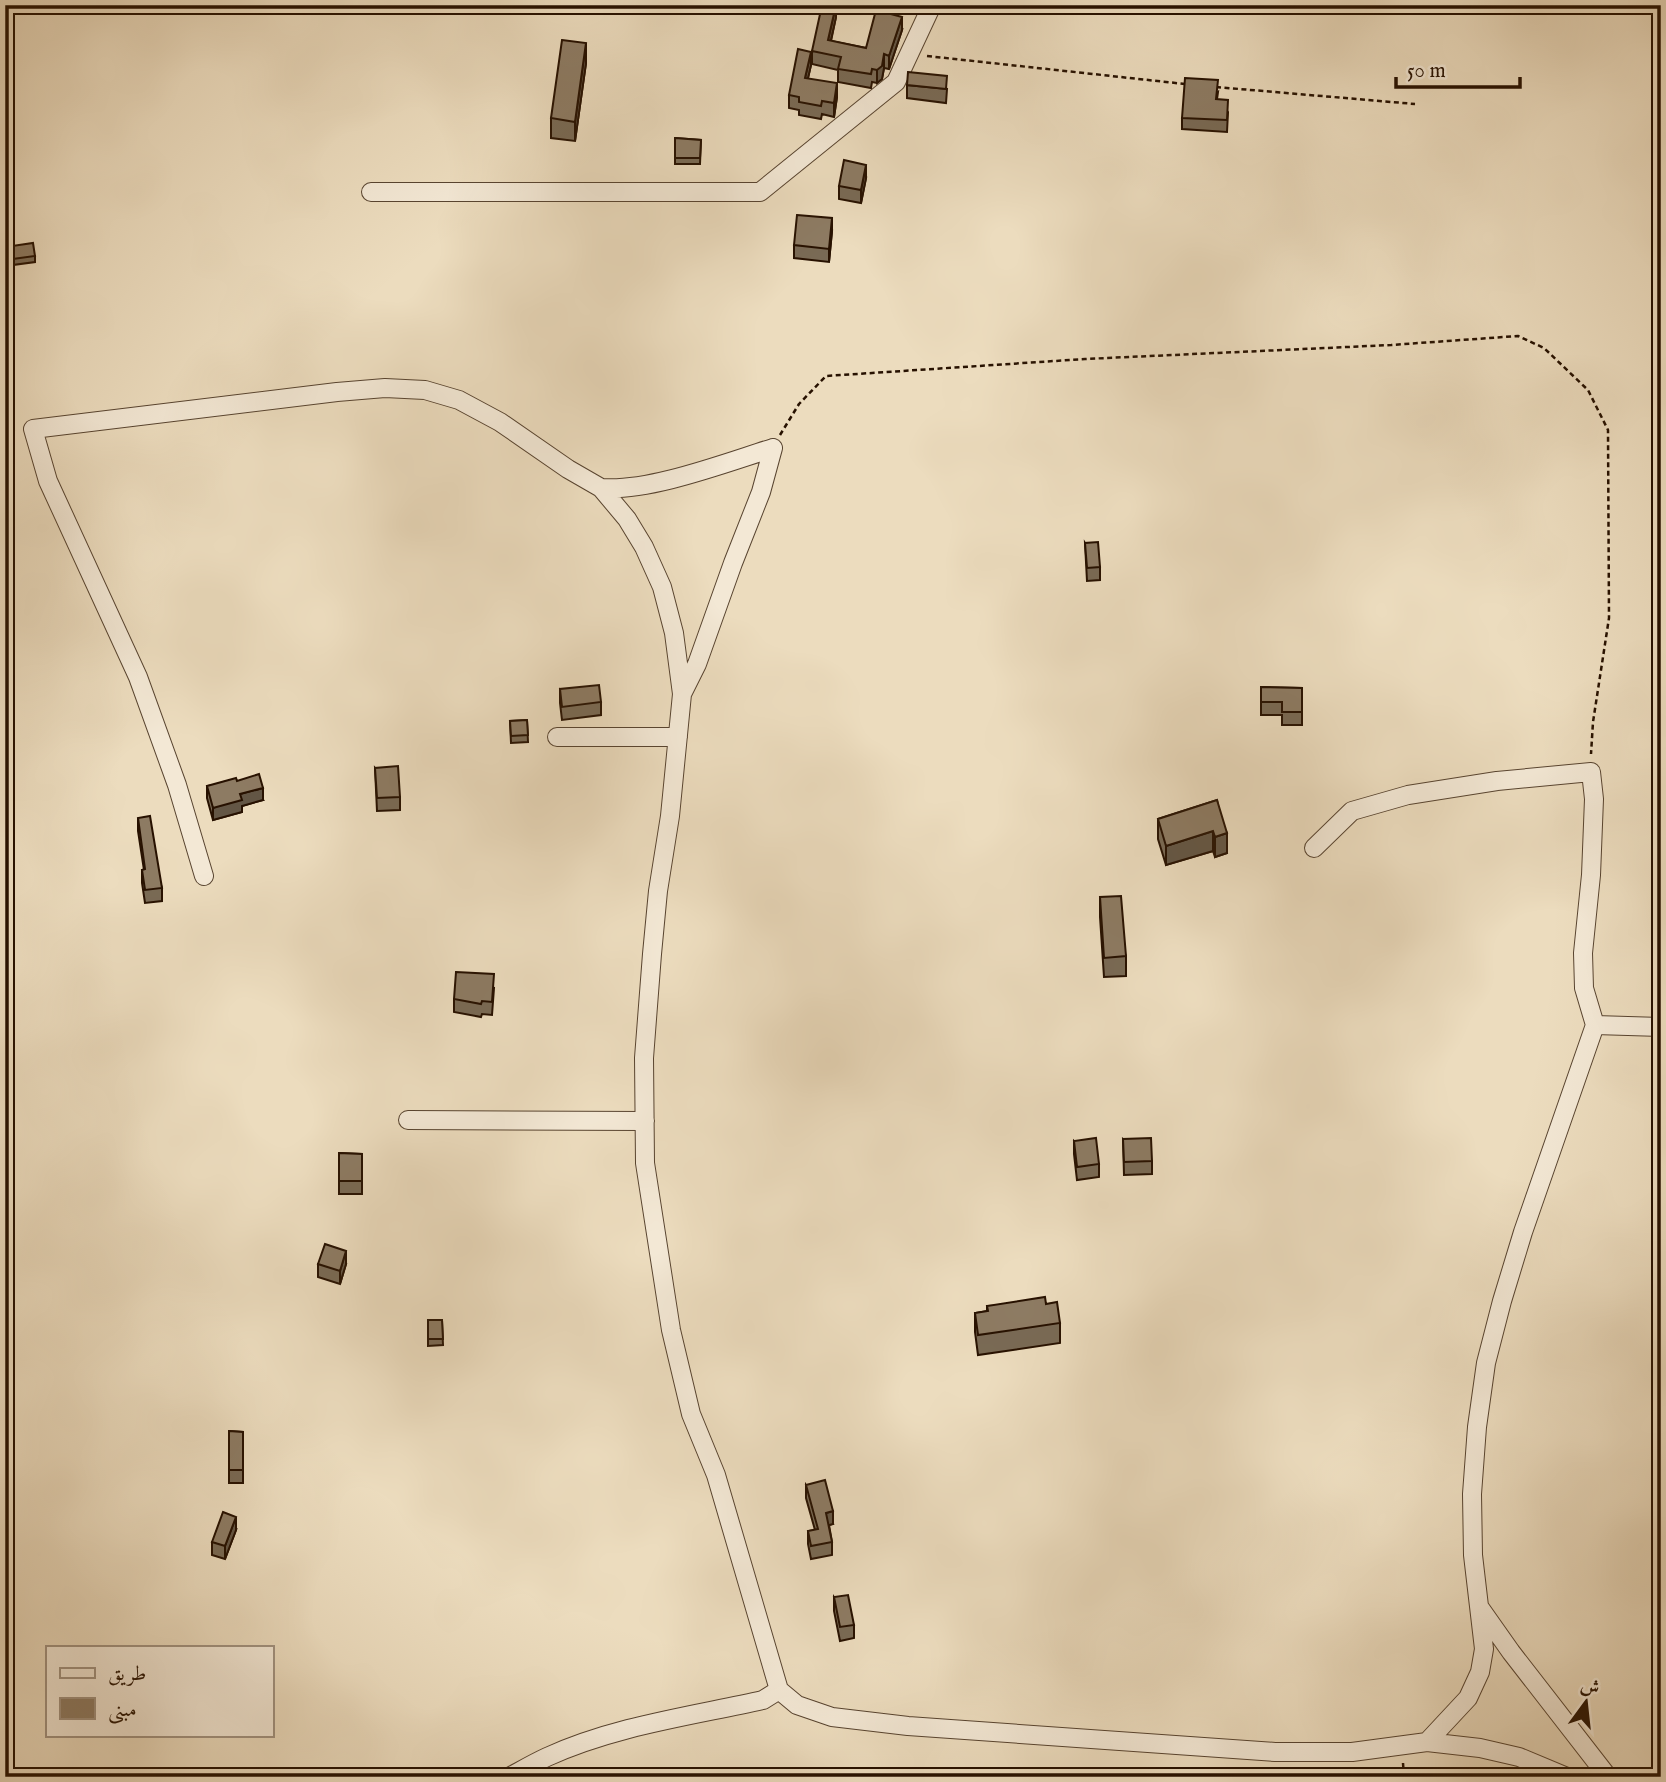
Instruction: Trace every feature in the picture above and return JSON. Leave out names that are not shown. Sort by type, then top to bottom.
[{"type":"street","points":[[370,192],[760,192],[896,82],[932,5]]},
{"type":"street","points":[[204,876],[177,785],[138,677],[48,481],[33,429],[337,392],[385,388],[425,390],[459,400],[500,422],[568,469],[601,488],[627,519],[649,557],[662,587],[674,633],[682,694],[652,954],[644,1058],[645,1163],[653,1225],[671,1330],[691,1414],[716,1475],[779,1690],[797,1705],[832,1717],[959,1731],[1275,1752],[1352,1752],[1427,1742],[1480,1748],[1519,1757],[1567,1777]]},
{"type":"street","points":[[601,488],[620,490],[684,475],[773,448]]},
{"type":"street","points":[[682,694],[697,664],[761,492],[773,448]]},
{"type":"street","points":[[557,737],[678,737]]},
{"type":"street","points":[[1314,848],[1352,811],[1408,795],[1497,781],[1591,772],[1594,799],[1592,862],[1584,988],[1595,1025],[1523,1232],[1486,1363],[1472,1493],[1473,1555],[1484,1649],[1480,1672],[1468,1698],[1427,1742]]},
{"type":"street","points":[[1595,1025],[1661,1027]]},
{"type":"street","points":[[408,1120],[645,1121]]},
{"type":"street","points":[[1478,1605],[1608,1777]]},
{"type":"street","points":[[509,1777],[548,1756],[578,1745],[654,1724],[763,1700],[779,1690]]},
{"type":"path","points":[[910,54],[1187,84]]},
{"type":"path","points":[[1214,87],[1415,104]]},
{"type":"path","points":[[773,448],[799,404],[826,376],[1518,336],[1544,348],[1588,390],[1608,430],[1609,618],[1593,722],[1591,772]]},
{"type":"building","points":[[822,5],[836,5],[828,40],[866,48],[876,10],[902,17],[889,56],[884,54],[882,66],[877,70],[872,69],[871,74],[838,69],[841,57],[812,51]]},
{"type":"building","points":[[562,40],[586,43],[575,122],[551,118]]},
{"type":"building","points":[[798,49],[811,52],[805,78],[837,83],[834,103],[822,101],[821,106],[799,102],[799,97],[789,95]]},
{"type":"building","points":[[908,72],[947,76],[946,89],[907,85]]},
{"type":"building","points":[[1185,78],[1218,80],[1216,99],[1228,100],[1227,120],[1182,118]]},
{"type":"building","points":[[675,138],[701,140],[700,158],[675,158]]},
{"type":"building","points":[[844,160],[866,165],[861,190],[839,186]]},
{"type":"building","points":[[797,215],[832,218],[829,249],[794,245]]},
{"type":"building","points":[[33,243],[35,256],[5,260],[5,247]]},
{"type":"building","points":[[1098,542],[1100,567],[1087,568],[1085,543]]},
{"type":"building","points":[[599,685],[601,702],[562,707],[560,689]]},
{"type":"building","points":[[1261,687],[1302,688],[1302,712],[1282,712],[1282,702],[1261,702]]},
{"type":"building","points":[[527,720],[528,735],[511,736],[510,721]]},
{"type":"building","points":[[398,766],[400,797],[377,798],[375,768]]},
{"type":"building","points":[[259,774],[263,788],[240,794],[242,800],[213,808],[207,786]]},
{"type":"building","points":[[1217,800],[1227,833],[1215,837],[1213,831],[1166,846],[1158,819]]},
{"type":"building","points":[[150,816],[162,888],[145,890],[138,818]]},
{"type":"building","points":[[1121,896],[1126,956],[1104,958],[1100,897]]},
{"type":"building","points":[[456,972],[494,974],[492,1002],[482,1001],[481,1004],[454,999]]},
{"type":"building","points":[[1096,1138],[1099,1164],[1077,1167],[1074,1141]]},
{"type":"building","points":[[1151,1138],[1152,1161],[1124,1162],[1123,1139]]},
{"type":"building","points":[[339,1153],[362,1154],[362,1181],[339,1181]]},
{"type":"building","points":[[325,1244],[346,1251],[340,1271],[318,1264]]},
{"type":"building","points":[[1045,1297],[1046,1304],[1057,1302],[1060,1323],[978,1335],[975,1313],[988,1311],[987,1306]]},
{"type":"building","points":[[428,1320],[442,1320],[443,1339],[428,1339]]},
{"type":"building","points":[[229,1431],[243,1432],[243,1470],[229,1470]]},
{"type":"building","points":[[825,1480],[833,1511],[826,1513],[832,1542],[811,1546],[808,1531],[818,1529],[806,1485]]},
{"type":"building","points":[[223,1512],[236,1517],[225,1546],[212,1542]]},
{"type":"building","points":[[848,1595],[854,1625],[840,1627],[834,1597]]}]
